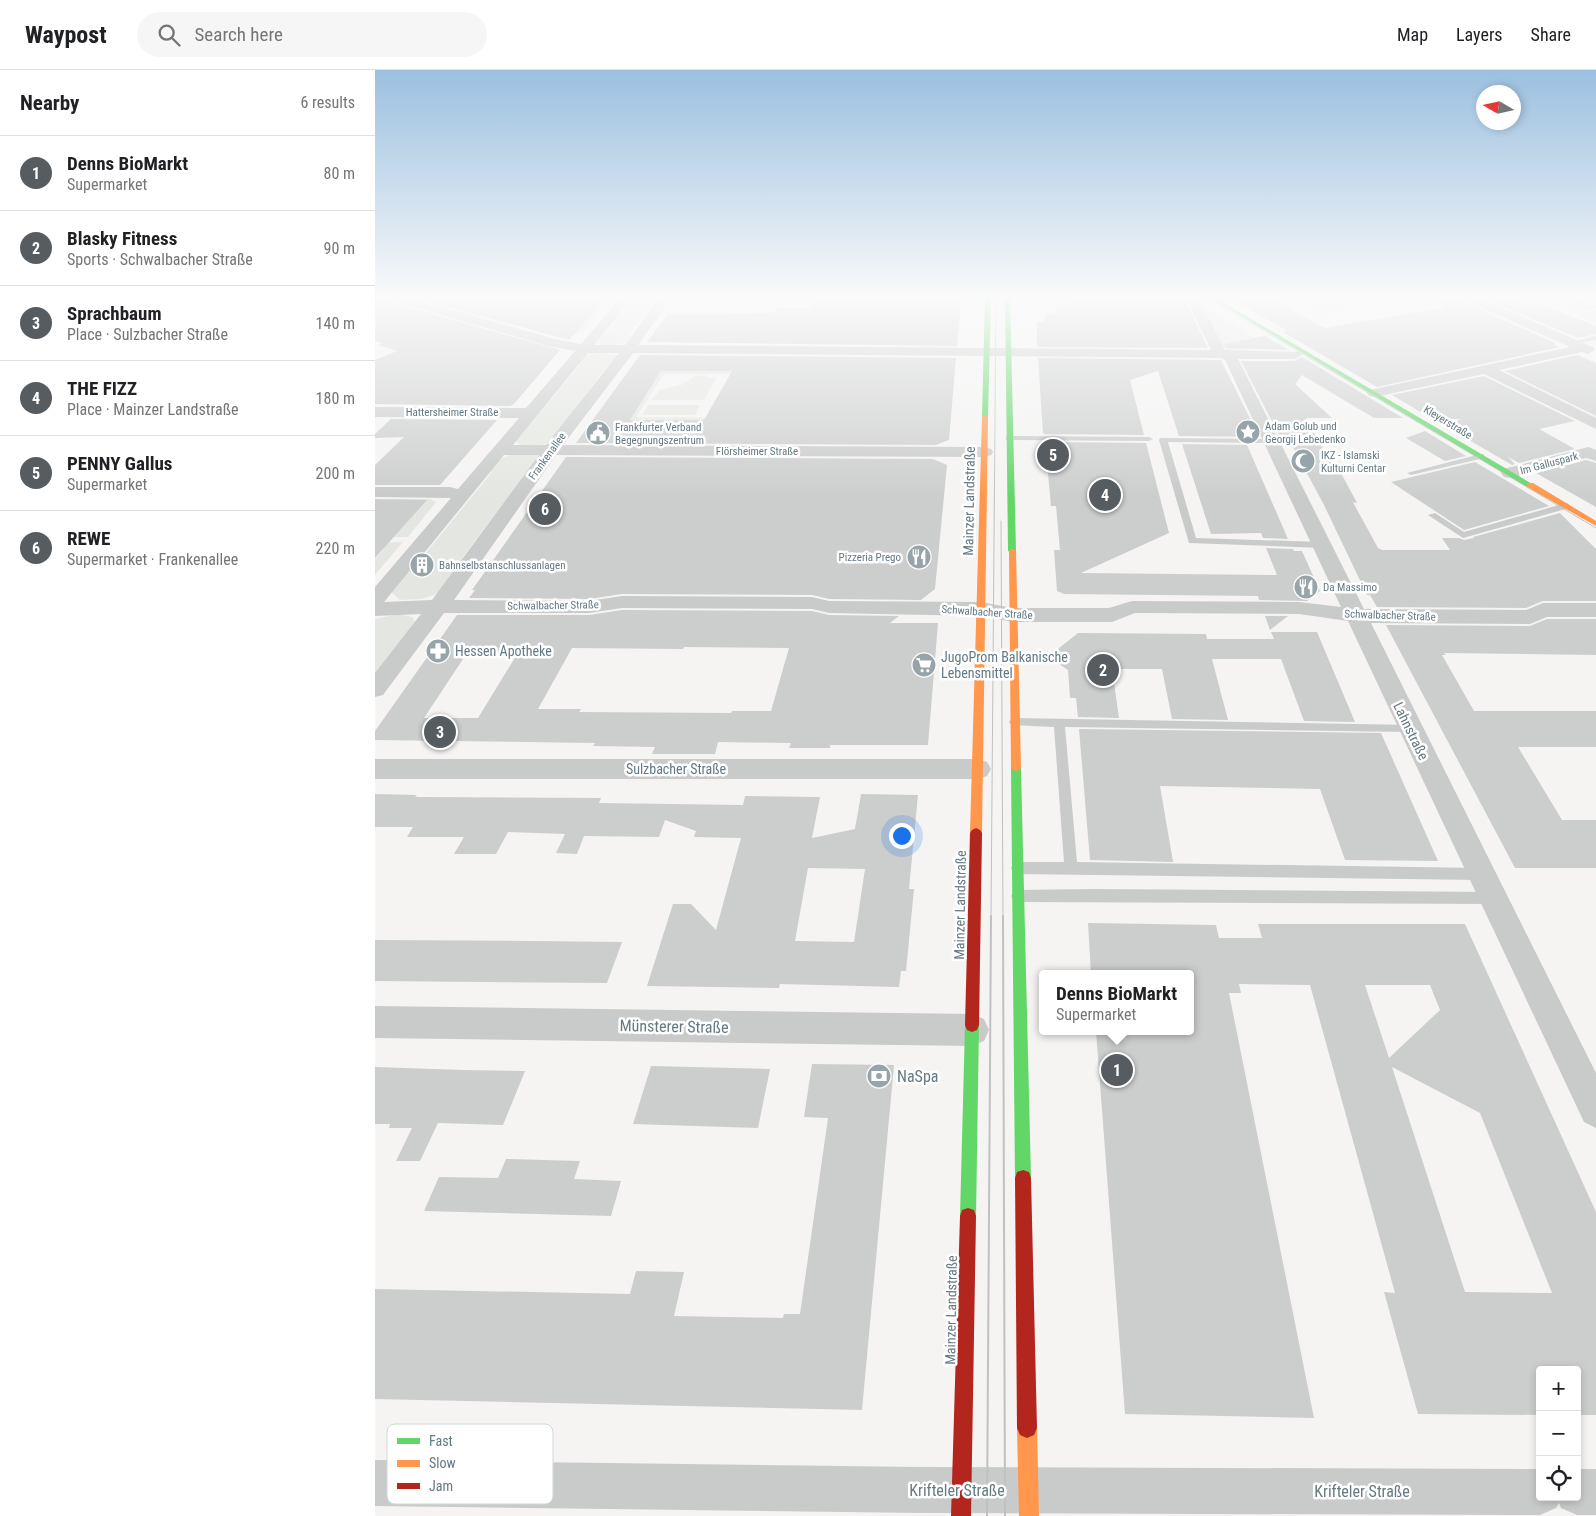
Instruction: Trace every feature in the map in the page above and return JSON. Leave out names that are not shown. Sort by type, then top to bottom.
[{"type":"main road","name":"Mainzer Landstraße","points":[[962,1503],[987,363]]},
{"type":"main road","points":[[1008,363],[1029,1503]]},
{"type":"main road","name":"Kleyerstraße","points":[[1324,363],[1596,524]]},
{"type":"street","points":[[375,600],[529,413],[572,363]]},
{"type":"street","name":"Frankenallee","points":[[375,689],[616,363]]},
{"type":"street","name":"Lahnstraße","points":[[1234,363],[1596,1110]]},
{"type":"street","points":[[1374,393],[1511,363]]},
{"type":"street","points":[[1485,369],[1596,424]]},
{"type":"street","name":"Hattersheimer Straße","points":[[375,412],[529,413]]},
{"type":"street","name":"Im Galluspark","points":[[1510,473],[1586,444]]},
{"type":"street","name":"Flörsheimer Straße","points":[[499,450],[985,452]]},
{"type":"street","points":[[375,492],[449,492],[462,495]]},
{"type":"street","name":"Schwalbacher Straße","points":[[375,609],[438,606],[589,607],[622,602],[812,603],[829,607],[981,609],[1013,615],[1112,615],[1132,608],[1299,608],[1356,616],[1530,617],[1543,610],[1596,610]]},
{"type":"street","name":"Sulzbacher Straße","points":[[375,769],[978,769]]},
{"type":"street","name":"Münsterer Straße","points":[[375,1022],[972,1030]]},
{"type":"street","name":"Krifteler Straße","points":[[553,1489],[962,1503],[1536,1492]]},
{"type":"street","points":[[1581,1492],[1596,1492]]},
{"type":"lane","points":[[1009,438],[1149,439]]},
{"type":"lane","points":[[1271,441],[1163,440],[1192,541],[1322,545]]},
{"type":"lane","points":[[1411,473],[1481,456]]},
{"type":"lane","points":[[1432,515],[1463,535],[1566,506]]},
{"type":"lane","points":[[1015,722],[1409,728]]},
{"type":"lane","points":[[1059,723],[1071,868]]},
{"type":"lane","points":[[1017,868],[1071,868],[1487,886]]},
{"type":"lane","points":[[1018,896],[1487,886]]},
{"type":"shaded area","points":[[580,363],[614,363],[612,366],[607,366],[552,441],[533,447],[519,444],[516,441]]},
{"type":"shaded area","points":[[658,369],[726,371],[727,369],[779,374],[664,374],[636,417],[738,418],[744,420],[633,420],[631,422],[626,419],[649,391]]},
{"type":"shaded area","points":[[707,375],[706,377],[716,378],[704,400],[651,400],[660,390],[681,385],[695,376]]},
{"type":"shaded area","points":[[648,405],[700,405],[695,415],[642,415]]},
{"type":"shaded area","points":[[516,453],[539,456],[465,554],[446,586],[434,595],[421,599],[400,600],[392,593],[392,587],[405,571],[412,570],[492,472],[486,472],[495,461]]},
{"type":"shaded area","points":[[388,499],[430,499],[436,502],[408,537],[394,537],[421,506]]},
{"type":"shaded area","points":[[403,542],[375,575],[375,559],[384,549],[375,549],[375,543]]},
{"type":"shaded area","points":[[399,614],[412,617],[415,622],[375,682],[375,619]]},
{"type":"building","points":[[375,363],[549,363],[514,404],[510,406],[375,404]]},
{"type":"building","points":[[634,363],[956,363],[949,440],[936,445],[576,443]],"holes":[[[661,371],[732,371],[704,420],[630,420]]]},
{"type":"building","points":[[1038,363],[1223,363],[1259,437],[1179,436],[1158,371],[1130,380],[1144,435],[1043,433]]},
{"type":"building","points":[[1242,363],[1313,363],[1403,418],[1374,418],[1302,375],[1295,384],[1332,418],[1306,418],[1331,463],[1335,462],[1357,503],[1353,502],[1378,548],[1382,550],[1450,550],[1442,538],[1459,538],[1464,540],[1474,538],[1560,513],[1596,549],[1596,601],[1543,601],[1526,608],[1377,607],[1370,595],[1367,595],[1324,505],[1288,438],[1280,437]]},
{"type":"building","points":[[1337,363],[1485,363],[1377,387]]},
{"type":"building","points":[[1539,363],[1596,363],[1596,416],[1505,371]]},
{"type":"building","points":[[1484,376],[1575,421],[1539,429],[1575,449],[1519,463],[1508,457],[1515,464],[1512,465],[1443,425],[1462,419],[1432,419],[1392,395]]},
{"type":"building","points":[[391,419],[497,420],[440,485],[375,485],[375,465],[404,437],[375,438],[375,434]]},
{"type":"building","points":[[1425,431],[1466,456],[1445,461],[1406,438]]},
{"type":"building","points":[[1045,442],[1146,443],[1169,533],[1081,573],[1277,575],[1266,548],[1293,549],[1294,551],[1302,551],[1320,591],[1307,601],[1259,600],[1258,596],[1064,594],[1057,591],[1054,550],[1060,550],[1056,506],[1051,506]]},
{"type":"building","points":[[1182,444],[1247,445],[1288,539],[1263,538],[1261,533],[1211,534]]},
{"type":"building","points":[[566,457],[933,459],[947,465],[935,589],[921,600],[829,599],[812,595],[622,594],[589,599],[469,598],[475,590],[472,590]]},
{"type":"building","points":[[1586,460],[1596,463],[1596,507],[1536,473]]},
{"type":"building","points":[[1475,462],[1549,506],[1464,530],[1391,482]]},
{"type":"building","points":[[375,499],[427,500],[375,558]]},
{"type":"building","points":[[622,610],[812,611],[829,615],[899,616],[890,623],[938,623],[928,745],[830,745],[830,748],[789,748],[791,743],[718,742],[715,754],[652,754],[655,747],[593,746],[595,743],[375,740],[375,731],[457,615],[589,615]],"holes":[[[684,647],[789,648],[771,711],[732,711],[731,713],[579,712],[581,709],[538,709],[572,648],[683,649]],[[465,656],[516,656],[478,718],[424,718]]]},
{"type":"building","points":[[1265,616],[1288,616],[1270,630]]},
{"type":"building","points":[[1547,619],[1596,619],[1596,655],[1444,653],[1446,655],[1442,655],[1474,711],[1596,711],[1596,747],[1518,747],[1562,820],[1596,820],[1596,868],[1515,868],[1386,625],[1530,626]]},
{"type":"building","points":[[1271,632],[1317,632],[1355,722],[1304,721],[1281,659],[1212,659],[1228,720],[1172,719],[1162,669],[1112,669],[1119,718],[1078,717],[1076,698],[1070,698],[1068,670],[1048,657],[1078,633],[1206,634],[1207,639],[1274,639]]},
{"type":"building","points":[[1079,729],[1381,733],[1438,861],[1345,860],[1320,789],[1160,786],[1173,862],[1090,860]]},
{"type":"building","points":[[375,794],[417,795],[415,797],[601,798],[599,803],[743,805],[745,796],[820,797],[812,838],[855,829],[861,794],[918,795],[909,889],[914,889],[906,971],[901,971],[899,987],[780,984],[779,988],[647,986],[673,904],[691,904],[716,930],[741,838],[694,837],[696,831],[665,820],[659,837],[584,836],[577,854],[556,853],[565,834],[508,832],[496,854],[454,854],[464,837],[407,837],[413,827],[375,827]],"holes":[[[808,868],[865,869],[854,942],[795,941]]]},
{"type":"building","points":[[1088,923],[1216,925],[1219,938],[1262,938],[1258,924],[1465,924],[1596,1212],[1596,1415],[1581,1415],[1581,1366],[1536,1366],[1536,1415],[1418,1414],[1384,1292],[1395,1293],[1310,985],[1239,984],[1241,993],[1229,993],[1314,1418],[1125,1414],[1096,1035],[1194,1035],[1194,970],[1091,970]],"holes":[[[1365,985],[1430,985],[1440,1010],[1389,1058]],[[1392,1067],[1480,1113],[1552,1293],[1465,1292]]]},
{"type":"building","points":[[375,940],[622,942],[607,983],[375,981]]},
{"type":"building","points":[[812,1064],[894,1065],[862,1410],[375,1399],[375,1289],[630,1294],[636,1271],[684,1272],[674,1316],[783,1318],[784,1314],[800,1314],[828,1118],[804,1117]]},
{"type":"building","points":[[651,1066],[770,1069],[758,1128],[633,1124]]},
{"type":"building","points":[[375,1067],[525,1071],[503,1125],[438,1123],[420,1161],[396,1161],[412,1128],[389,1128],[390,1124],[375,1124]]},
{"type":"building","points":[[506,1159],[580,1161],[574,1179],[621,1181],[611,1216],[424,1211],[439,1177],[498,1178]]},
{"type":"tram line","points":[[991,918],[995,363]]},
{"type":"tram line","points":[[1319,363],[1596,528]]},
{"type":"tram line","points":[[1001,521],[1003,918]]},
{"type":"tram line","points":[[987,1516],[991,916]]},
{"type":"tram line","points":[[1003,916],[1005,1516]]},
{"type":"traffic: fast","points":[[985,417],[986,363]]},
{"type":"traffic: fast","points":[[1008,363],[1012,551]]},
{"type":"traffic: fast","points":[[1324,363],[1530,485]]},
{"type":"traffic: fast","points":[[1016,768],[1023,1178]]},
{"type":"traffic: fast","points":[[968,1216],[972,1025]]},
{"type":"traffic: slow","points":[[976,833],[985,417]]},
{"type":"traffic: slow","points":[[1530,485],[1596,524]]},
{"type":"traffic: slow","points":[[1012,551],[1016,768]]},
{"type":"traffic: slow","points":[[1027,1428],[1029,1516]]},
{"type":"traffic: jam","points":[[972,1025],[976,833]]},
{"type":"traffic: jam","points":[[1023,1178],[1027,1428]]},
{"type":"traffic: jam","points":[[961,1516],[968,1216]]},
{"type":"place","name":"Adam Golub und Georgij Lebedenko","points":[[1248,432]]},
{"type":"place","name":"Frankfurter Verband Begegnungszentrum","points":[[598,433]]},
{"type":"place","name":"PENNY Gallus","points":[[1053,455]]},
{"type":"place","name":"IKZ - Islamski Kulturni Centar","points":[[1303,461]]},
{"type":"place","name":"THE FIZZ","points":[[1105,495]]},
{"type":"place","name":"REWE","points":[[545,509]]},
{"type":"place","name":"Pizzeria Prego","points":[[919,557]]},
{"type":"place","name":"Bahnselbstanschlussanlagen","points":[[422,565]]},
{"type":"place","name":"Da Massimo","points":[[1306,587]]},
{"type":"place","name":"Hessen Apotheke","points":[[438,651]]},
{"type":"place","name":"JugoProm Balkanische Lebensmittel","points":[[924,665]]},
{"type":"place","name":"Blasky Fitness","points":[[1103,670]]},
{"type":"place","name":"Sprachbaum","points":[[440,732]]},
{"type":"place","name":"Denns BioMarkt","points":[[1117,1070]]},
{"type":"place","name":"NaSpa","points":[[879,1076]]}]
